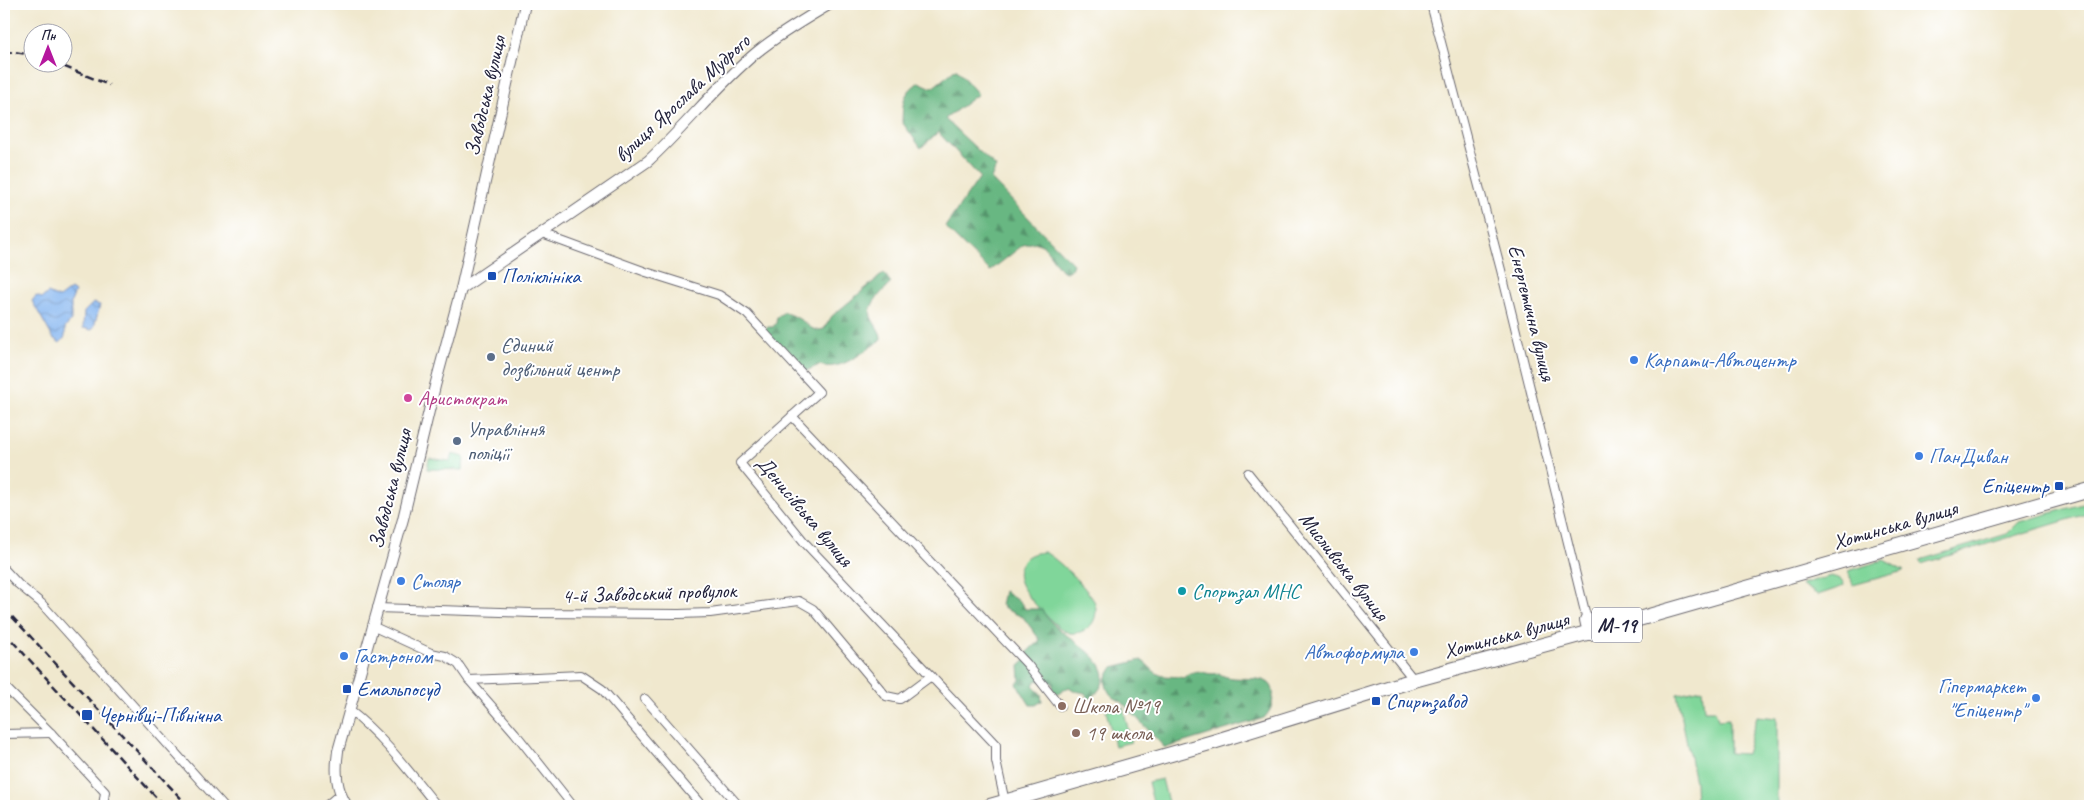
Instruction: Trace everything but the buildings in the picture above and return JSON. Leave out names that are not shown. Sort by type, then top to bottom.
[{"type":"highway","name":"Хотинська вулиця","points":[[990,806],[1213,742],[1589,626],[2090,490]]},
{"type":"main road","name":"Заводська вулиця","points":[[347,806],[340,794],[337,781],[337,762],[349,710],[402,519],[461,289],[525,4]]},
{"type":"main road","name":"вулиця Ярослава Мудрого","points":[[461,289],[648,161],[757,52],[780,34],[830,4]]},
{"type":"street","name":"Енергетична вулиця","points":[[1431,4],[1504,280],[1589,626]]},
{"type":"street","name":"Денисівська вулиця","points":[[542,234],[646,272],[719,295],[747,314],[819,392],[740,463],[805,542],[996,745],[996,761],[1005,802]]},
{"type":"street","points":[[792,416],[1027,664],[1060,706]]},
{"type":"street","name":"Мисливська вулиця","points":[[1248,473],[1414,680]]},
{"type":"street","points":[[4,569],[18,584],[42,603],[223,806]]},
{"type":"street","name":"4-й Заводський провулок","points":[[377,608],[532,613],[679,614],[710,613],[799,601],[813,609],[886,696],[900,699],[931,676]]},
{"type":"street","points":[[372,626],[431,653],[445,656],[458,664],[469,680],[516,733],[573,806]]},
{"type":"street","points":[[469,680],[582,675],[602,689],[702,806]]},
{"type":"street","points":[[5,689],[51,733],[105,792],[103,806]]},
{"type":"street","points":[[646,699],[740,806]]},
{"type":"street","points":[[349,710],[371,729],[400,760],[437,806]]},
{"type":"street","points":[[4,734],[51,733]]},
{"type":"street","points":[[326,806],[340,794]]},
{"type":"green space","points":[[956,69],[978,94],[945,119],[996,167],[991,179],[1073,264],[1071,269],[1066,272],[1061,270],[1044,246],[1035,242],[1023,245],[990,271],[945,227],[980,177],[938,132],[921,148],[902,122],[904,99],[913,86],[919,82],[932,88]]},
{"type":"green space","points":[[884,273],[891,283],[876,299],[870,314],[881,340],[852,360],[836,366],[819,365],[802,373],[763,331],[768,327],[773,327],[777,317],[784,312],[813,329],[824,329],[832,316]]},
{"type":"green space","points":[[452,454],[464,457],[463,470],[427,469],[429,458],[450,461]]},
{"type":"green space","points":[[2090,502],[2090,522],[2087,514],[1921,564],[1920,560],[2007,534],[2019,522]]},
{"type":"green space","points":[[1044,552],[1072,575],[1095,603],[1096,612],[1094,620],[1084,630],[1076,633],[1065,631],[1042,612],[1023,588],[1018,574],[1021,563],[1030,555]]},
{"type":"green space","points":[[1884,560],[1904,571],[1853,585],[1848,571]]},
{"type":"green space","points":[[1831,576],[1839,579],[1844,586],[1818,595],[1801,584]]},
{"type":"green space","points":[[1004,591],[1019,601],[1025,609],[1042,609],[1049,620],[1098,662],[1104,674],[1101,686],[1089,700],[1085,693],[1075,691],[1069,687],[1058,694],[1053,691],[1053,683],[1036,680],[1033,685],[1041,694],[1042,701],[1036,705],[1030,705],[1017,684],[1020,680],[1019,666],[1028,658],[1028,651],[1040,640],[1023,617],[1001,605]]},
{"type":"green space","points":[[1141,660],[1164,676],[1183,678],[1198,671],[1209,674],[1219,673],[1225,677],[1268,682],[1272,688],[1271,708],[1264,718],[1165,748],[1121,701],[1112,695],[1106,684],[1105,680],[1113,667]]},
{"type":"green space","points":[[1702,689],[1704,710],[1715,710],[1718,720],[1729,719],[1729,753],[1746,754],[1757,716],[1777,718],[1777,806],[1696,806],[1695,782],[1677,694]]},
{"type":"green space","points":[[1123,707],[1131,742],[1115,746],[1106,711]]},
{"type":"green space","points":[[1162,779],[1169,806],[1154,806],[1148,782]]},
{"type":"water","points":[[71,289],[75,292],[71,302],[71,321],[65,328],[65,337],[60,343],[53,338],[32,301],[36,296],[42,298],[48,293],[59,298]]},
{"type":"water","points":[[93,303],[100,305],[92,330],[83,328],[84,312]]},
{"type":"railway","points":[[4,53],[22,53]]},
{"type":"railway","points":[[72,70],[109,85]]},
{"type":"railway","points":[[4,608],[188,806]]},
{"type":"railway","points":[[4,632],[164,806]]},
{"type":"place","name":"Поліклініка","points":[[492,276]]},
{"type":"place","name":"Єдиний дозвільний центр","points":[[491,357]]},
{"type":"place","name":"Карпати-Автоцентр","points":[[1634,360]]},
{"type":"place","name":"Аристократ","points":[[408,398]]},
{"type":"place","name":"Управління поліції","points":[[457,441]]},
{"type":"place","name":"ПанДиван","points":[[1919,456]]},
{"type":"place","name":"Епіцентр","points":[[2059,486]]},
{"type":"place","name":"Столяр","points":[[401,581]]},
{"type":"place","name":"Спортзал МНС","points":[[1182,591]]},
{"type":"place","name":"Автоформула","points":[[1414,652]]},
{"type":"place","name":"Гастроном","points":[[344,656]]},
{"type":"place","name":"Емальпосуд","points":[[347,689]]},
{"type":"place","name":"Гіпермаркет \"Епіцентр\"","points":[[2036,698]]},
{"type":"place","name":"Спиртзавод","points":[[1376,701]]},
{"type":"place","name":"Школа №19","points":[[1062,706]]},
{"type":"place","name":"Чернівці-Північна","points":[[87,715]]},
{"type":"place","name":"19 школа","points":[[1076,733]]}]
